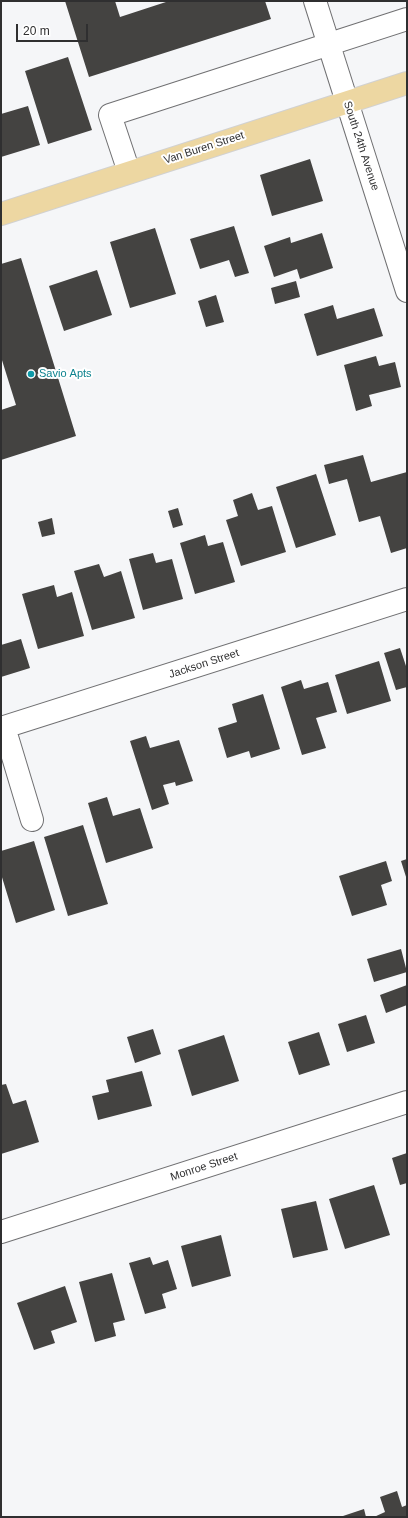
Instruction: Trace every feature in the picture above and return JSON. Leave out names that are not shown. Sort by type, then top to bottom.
[{"type":"main road","name":"Van Buren Street","points":[[1,214],[407,83]]},
{"type":"street","name":"South 24th Avenue","points":[[315,1],[407,291]]},
{"type":"street","points":[[129,172],[110,115],[407,19]]},
{"type":"street","name":"Jackson Street","points":[[2,728],[407,599]]},
{"type":"street","points":[[2,728],[32,820]]},
{"type":"street","name":"Monroe Street","points":[[1,1232],[407,1102]]},
{"type":"building","points":[[65,1],[115,1],[120,17],[169,1],[265,1],[271,19],[89,77]]},
{"type":"building","points":[[68,57],[92,130],[48,144],[25,71]]},
{"type":"building","points":[[28,106],[40,145],[1,157],[1,114]]},
{"type":"building","points":[[310,159],[323,201],[272,216],[260,175]]},
{"type":"building","points":[[234,226],[249,273],[235,277],[229,260],[200,269],[190,239]]},
{"type":"building","points":[[155,228],[176,294],[130,308],[110,242]]},
{"type":"building","points":[[322,233],[333,268],[300,279],[297,269],[274,277],[264,246],[290,237],[291,243]]},
{"type":"building","name":"Savio Apts","points":[[21,258],[76,436],[1,460],[1,410],[16,405],[1,357],[1,264]]},
{"type":"building","points":[[97,270],[112,315],[64,331],[49,286]]},
{"type":"building","points":[[296,281],[300,297],[275,304],[271,288]]},
{"type":"building","points":[[216,295],[224,322],[206,327],[198,301]]},
{"type":"building","points":[[333,305],[337,319],[374,308],[383,336],[317,356],[304,314]]},
{"type":"building","points":[[376,356],[379,366],[395,362],[401,387],[369,395],[372,406],[356,411],[344,365]]},
{"type":"building","points":[[363,455],[371,482],[407,472],[407,548],[391,553],[380,516],[359,522],[347,479],[329,484],[324,465]]},
{"type":"building","points":[[316,474],[336,535],[296,548],[276,487]]},
{"type":"building","points":[[252,493],[258,510],[272,506],[286,552],[241,566],[226,520],[238,516],[233,500]]},
{"type":"building","points":[[178,508],[183,525],[173,528],[168,511]]},
{"type":"building","points":[[52,518],[55,534],[42,537],[38,522]]},
{"type":"building","points":[[205,535],[208,546],[223,542],[235,582],[195,594],[180,543]]},
{"type":"building","points":[[153,553],[156,563],[172,559],[183,599],[143,610],[129,559]]},
{"type":"building","points":[[99,564],[104,577],[121,571],[135,618],[92,630],[74,571]]},
{"type":"building","points":[[54,585],[57,597],[72,592],[84,636],[38,649],[22,594]]},
{"type":"building","points":[[21,639],[30,668],[1,677],[1,645]]},
{"type":"building","points":[[400,648],[407,669],[407,687],[396,690],[384,653]]},
{"type":"building","points":[[379,661],[391,701],[347,714],[335,675]]},
{"type":"building","points":[[301,680],[304,689],[328,682],[337,712],[316,718],[326,748],[302,755],[281,687]]},
{"type":"building","points":[[263,694],[280,749],[251,758],[249,751],[227,758],[218,728],[237,722],[232,704]]},
{"type":"building","points":[[146,736],[150,748],[179,740],[193,781],[176,786],[175,782],[163,785],[169,804],[152,810],[130,741]]},
{"type":"building","points":[[107,797],[113,816],[140,808],[153,848],[106,863],[88,803]]},
{"type":"building","points":[[83,825],[108,904],[68,916],[44,837]]},
{"type":"building","points":[[34,841],[55,910],[16,923],[1,874],[1,851]]},
{"type":"building","points":[[407,859],[407,880],[401,861]]},
{"type":"building","points":[[386,861],[392,881],[381,885],[387,905],[352,916],[339,876]]},
{"type":"building","points":[[401,949],[407,972],[374,982],[367,959]]},
{"type":"building","points":[[407,985],[407,1005],[386,1013],[380,995]]},
{"type":"building","points":[[366,1015],[375,1043],[347,1052],[338,1024]]},
{"type":"building","points":[[153,1029],[161,1054],[135,1063],[127,1037]]},
{"type":"building","points":[[319,1032],[330,1065],[299,1075],[288,1042]]},
{"type":"building","points":[[224,1035],[239,1081],[192,1096],[178,1050]]},
{"type":"building","points":[[142,1071],[152,1106],[98,1120],[92,1096],[109,1092],[106,1080]]},
{"type":"building","points":[[6,1084],[13,1104],[26,1100],[39,1142],[1,1154],[1,1085]]},
{"type":"building","points":[[407,1153],[407,1183],[400,1185],[392,1158]]},
{"type":"building","points":[[374,1185],[390,1235],[345,1249],[329,1199]]},
{"type":"building","points":[[316,1201],[328,1250],[293,1258],[281,1209]]},
{"type":"building","points":[[221,1235],[231,1276],[192,1287],[181,1246]]},
{"type":"building","points":[[150,1257],[153,1265],[168,1260],[177,1289],[162,1294],[166,1308],[145,1314],[129,1263]]},
{"type":"building","points":[[112,1273],[125,1320],[113,1323],[116,1336],[95,1342],[79,1282]]},
{"type":"building","points":[[65,1286],[77,1322],[51,1331],[55,1343],[34,1350],[17,1303]]},
{"type":"building","points":[[397,1491],[402,1507],[407,1505],[407,1517],[374,1517],[385,1512],[380,1497]]},
{"type":"building","points":[[364,1509],[366,1517],[340,1517]]},
{"type":"place","name":"Savio Apts","points":[[31,374]]}]
